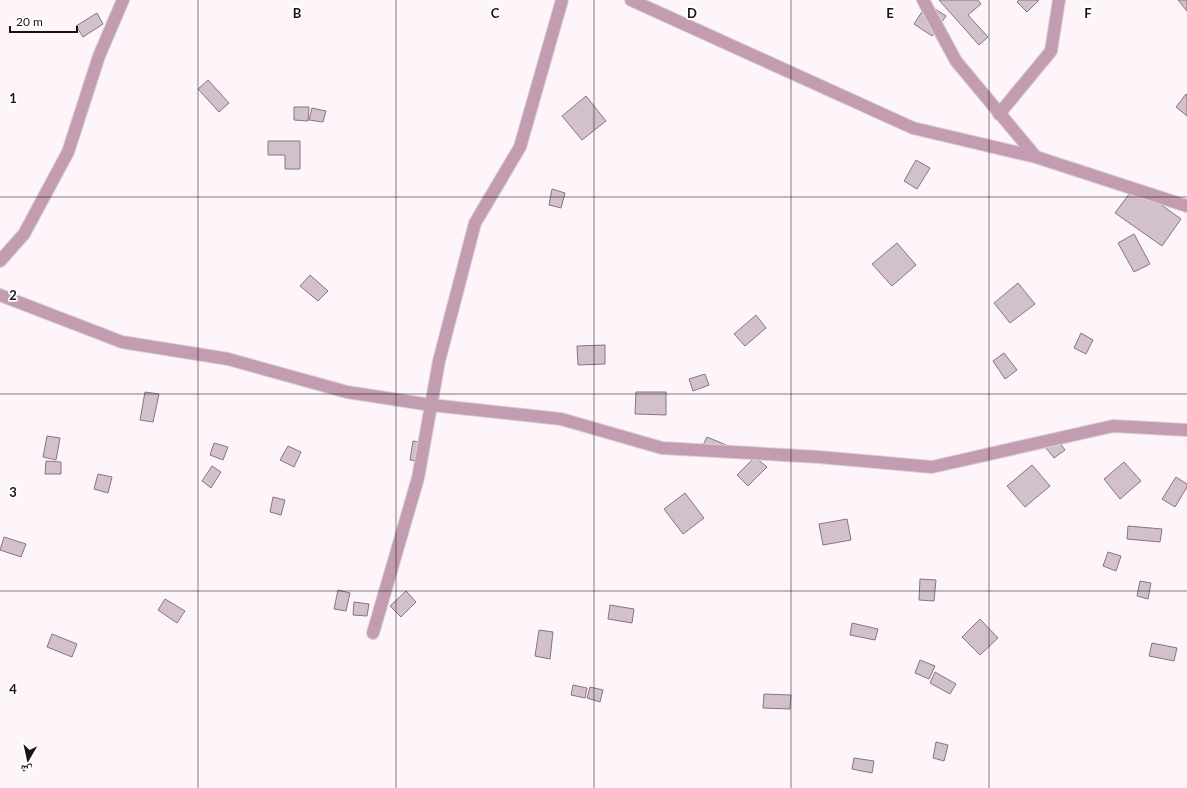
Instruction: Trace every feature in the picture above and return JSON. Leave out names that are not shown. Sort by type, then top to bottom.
[{"type":"street","points":[[0,261],[24,234],[68,152],[100,56],[123,0]]},
{"type":"street","points":[[373,633],[418,478],[439,361],[475,223],[520,147],[562,0]]},
{"type":"street","points":[[631,0],[913,128],[1036,157],[1187,206]]},
{"type":"street","points":[[923,0],[956,62],[1036,157]]},
{"type":"street","points":[[999,114],[1051,51],[1060,0]]},
{"type":"street","points":[[0,295],[122,342],[228,359],[347,392],[431,405],[561,419],[662,448],[819,457],[932,467],[1113,426],[1187,430]]},
{"type":"building","points":[[939,0],[978,0],[981,4],[968,15],[988,37],[979,45]]},
{"type":"building","points":[[1019,0],[1039,0],[1027,12],[1017,2]]},
{"type":"building","points":[[1178,0],[1187,0],[1187,11]]},
{"type":"building","points":[[927,4],[946,16],[932,36],[914,24]]},
{"type":"building","points":[[97,13],[103,24],[83,37],[76,26]]},
{"type":"building","points":[[208,80],[229,103],[219,112],[198,89]]},
{"type":"building","points":[[1186,94],[1187,95],[1187,116],[1176,107]]},
{"type":"building","points":[[586,96],[606,121],[582,140],[562,116]]},
{"type":"building","points":[[294,107],[309,107],[308,121],[294,120]]},
{"type":"building","points":[[312,108],[326,111],[323,122],[309,120]]},
{"type":"building","points":[[268,141],[300,141],[300,169],[285,169],[285,155],[268,155]]},
{"type":"building","points":[[916,160],[930,168],[917,189],[904,181]]},
{"type":"building","points":[[1135,186],[1181,219],[1162,246],[1115,213]]},
{"type":"building","points":[[552,189],[565,193],[561,208],[549,205]]},
{"type":"building","points":[[1134,234],[1150,264],[1134,272],[1118,243]]},
{"type":"building","points":[[897,243],[916,265],[892,286],[872,264]]},
{"type":"building","points":[[310,275],[328,291],[318,301],[300,286]]},
{"type":"building","points":[[1018,283],[1035,304],[1010,323],[994,303]]},
{"type":"building","points":[[756,315],[766,328],[745,346],[734,334]]},
{"type":"building","points":[[1081,333],[1093,340],[1086,354],[1074,348]]},
{"type":"building","points":[[605,345],[605,364],[578,365],[577,346]]},
{"type":"building","points":[[1004,353],[1017,370],[1005,379],[993,361]]},
{"type":"building","points":[[705,374],[709,385],[693,391],[689,379]]},
{"type":"building","points":[[145,392],[159,394],[153,422],[140,420]]},
{"type":"building","points":[[636,392],[666,392],[666,415],[635,414]]},
{"type":"building","points":[[1053,434],[1065,450],[1054,458],[1042,443]]},
{"type":"building","points":[[47,436],[60,438],[56,460],[43,457]]},
{"type":"building","points":[[707,437],[731,447],[702,447]]},
{"type":"building","points":[[413,441],[426,443],[424,462],[410,460]]},
{"type":"building","points":[[214,443],[228,447],[223,460],[210,455]]},
{"type":"building","points":[[288,446],[301,452],[294,467],[280,460]]},
{"type":"building","points":[[755,457],[767,467],[748,486],[737,475]]},
{"type":"building","points":[[46,461],[61,462],[61,474],[45,474]]},
{"type":"building","points":[[1124,462],[1141,481],[1120,499],[1104,479]]},
{"type":"building","points":[[1032,465],[1050,486],[1025,507],[1007,486]]},
{"type":"building","points":[[212,466],[221,472],[211,488],[202,481]]},
{"type":"building","points":[[98,474],[112,477],[108,493],[94,489]]},
{"type":"building","points":[[1176,477],[1187,484],[1187,487],[1175,507],[1162,499]]},
{"type":"building","points":[[685,493],[704,518],[683,534],[664,509]]},
{"type":"building","points":[[273,497],[285,500],[281,515],[270,512]]},
{"type":"building","points":[[847,519],[851,540],[823,545],[819,524]]},
{"type":"building","points":[[1128,526],[1162,529],[1160,542],[1127,539]]},
{"type":"building","points":[[4,537],[26,544],[21,557],[0,550]]},
{"type":"building","points":[[1108,552],[1121,556],[1116,571],[1103,566]]},
{"type":"building","points":[[920,579],[936,580],[934,601],[919,600]]},
{"type":"building","points":[[1140,581],[1151,583],[1148,599],[1137,596]]},
{"type":"building","points":[[338,590],[350,593],[346,611],[334,609]]},
{"type":"building","points":[[406,591],[416,602],[401,617],[390,606]]},
{"type":"building","points":[[165,599],[185,611],[177,623],[158,610]]},
{"type":"building","points":[[354,602],[369,604],[367,616],[353,615]]},
{"type":"building","points":[[610,605],[634,609],[632,623],[608,619]]},
{"type":"building","points":[[980,619],[998,638],[980,655],[962,637]]},
{"type":"building","points":[[852,623],[878,629],[875,640],[850,635]]},
{"type":"building","points":[[539,630],[553,632],[550,659],[535,656]]},
{"type":"building","points":[[52,634],[77,644],[72,657],[47,647]]},
{"type":"building","points":[[1152,643],[1177,648],[1174,661],[1149,656]]},
{"type":"building","points":[[920,660],[935,666],[929,679],[915,673]]},
{"type":"building","points":[[935,672],[956,684],[950,694],[930,683]]},
{"type":"building","points":[[573,685],[587,688],[585,698],[571,695]]},
{"type":"building","points":[[590,687],[603,690],[600,702],[587,698]]},
{"type":"building","points":[[764,694],[791,695],[790,709],[763,708]]},
{"type":"building","points":[[936,742],[948,745],[944,761],[933,758]]},
{"type":"building","points":[[854,758],[874,761],[872,773],[852,769]]}]
